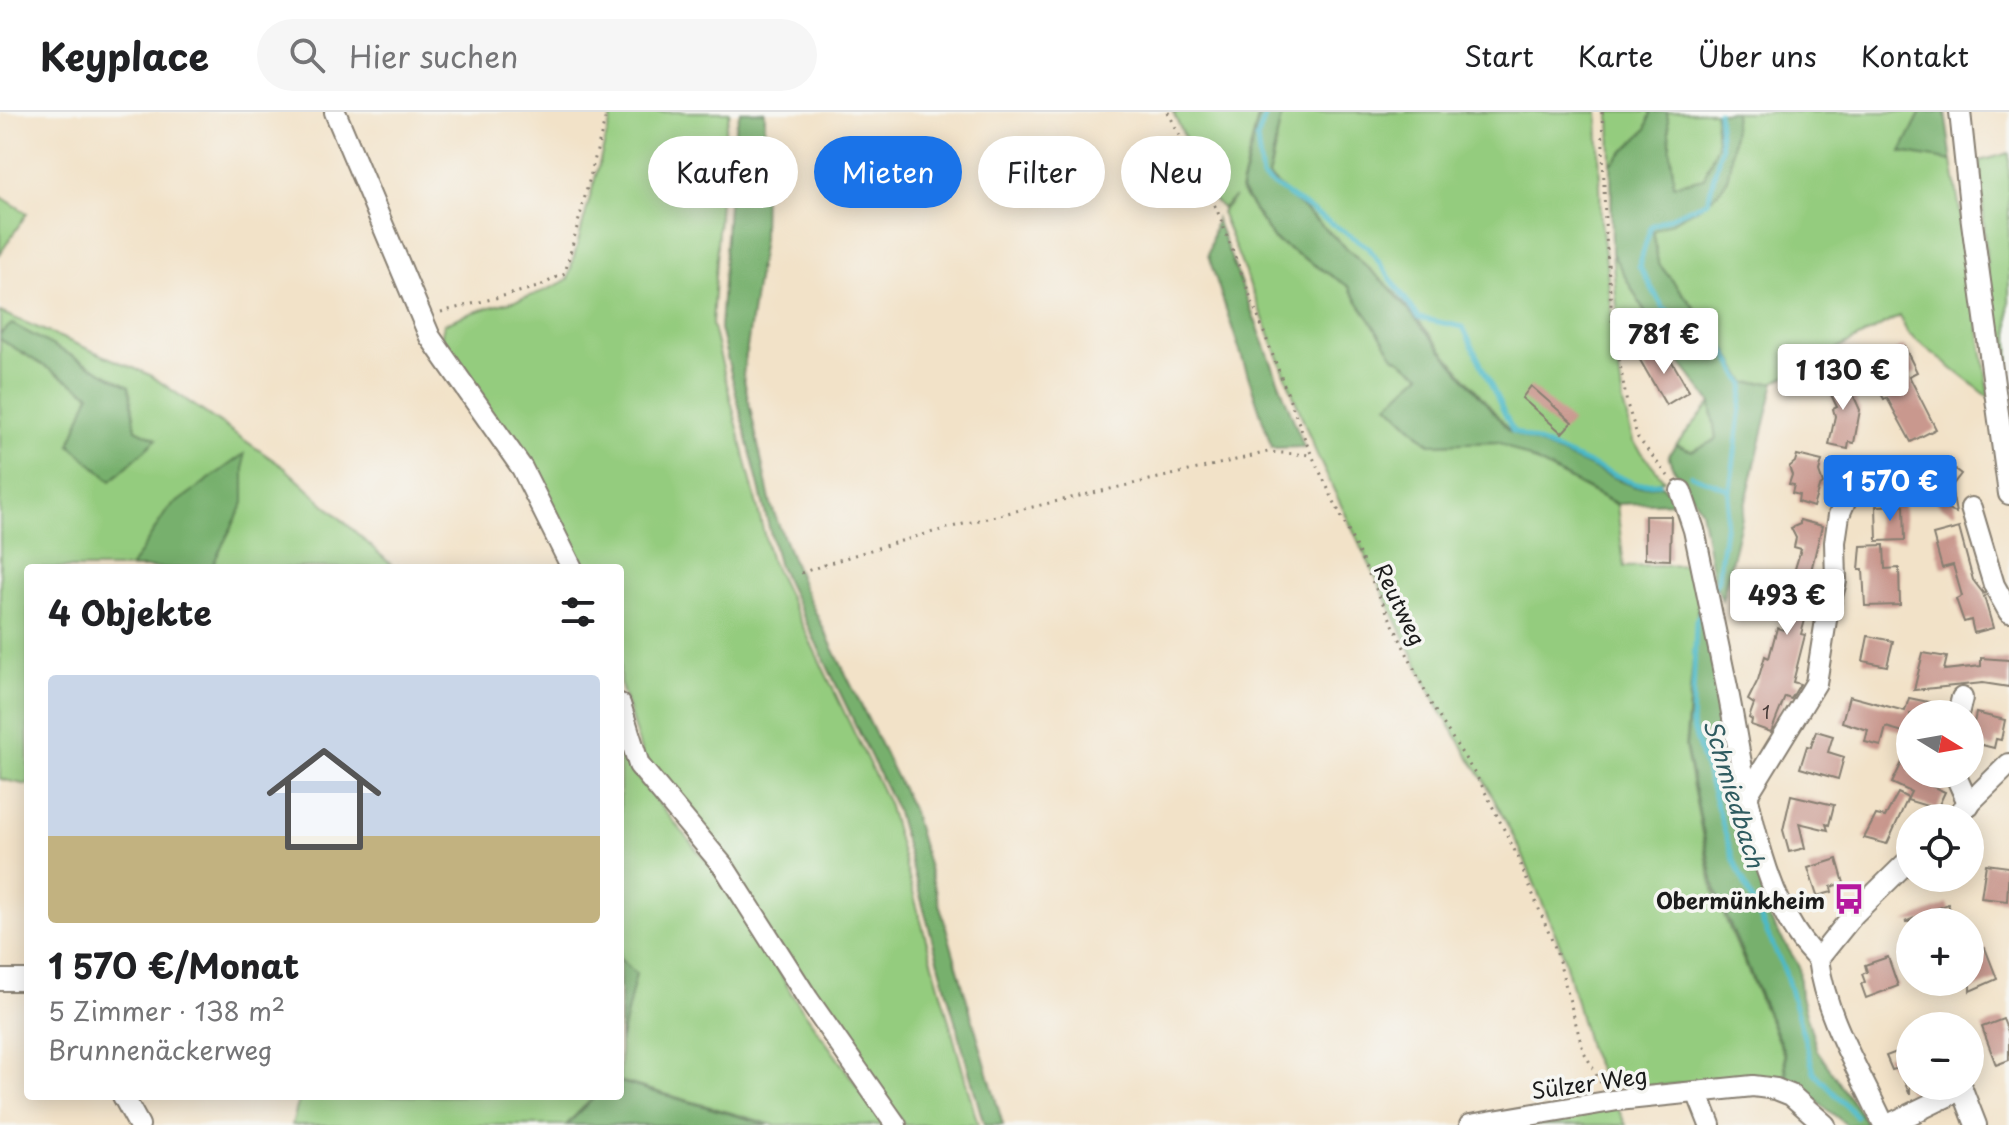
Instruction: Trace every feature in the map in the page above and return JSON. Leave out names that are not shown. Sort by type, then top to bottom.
[{"type":"street","points":[[335,112],[430,337],[522,468],[570,564]]},
{"type":"street","points":[[1960,112],[2009,494]]},
{"type":"street","points":[[1748,794],[1816,683],[1836,581],[1835,542],[1839,515],[1848,494],[1872,470]]},
{"type":"street","points":[[1681,491],[1694,530],[1766,868],[1789,924],[1801,944],[1818,959],[1820,980],[1828,1004],[1886,1125],[1962,1089],[1976,1125]]},
{"type":"street","points":[[1971,508],[1994,585],[2009,612]]},
{"type":"street","points":[[624,717],[639,765],[724,867],[808,999],[896,1125]]},
{"type":"street","points":[[1968,804],[2009,764]]},
{"type":"street","points":[[1818,959],[1854,914],[1896,873]]},
{"type":"street","points":[[0,980],[24,980]]},
{"type":"street","name":"Sülzer Weg","points":[[1479,1123],[1618,1100],[1753,1086],[1791,1095],[1825,1125]]},
{"type":"street","points":[[1697,1092],[1710,1125]]},
{"type":"street","points":[[125,1100],[139,1125]]},
{"type":"path","points":[[421,316],[538,287],[565,273],[607,112]]},
{"type":"path","name":"Reutweg","points":[[1168,112],[1217,210],[1311,455],[1432,706],[1480,782],[1514,849],[1556,950],[1583,1050],[1599,1082],[1618,1100]]},
{"type":"path","points":[[1602,112],[1612,319],[1627,404],[1638,438],[1681,491]]},
{"type":"path","points":[[801,573],[845,557],[942,531],[1268,452],[1311,455]]},
{"type":"green space","points":[[613,112],[730,112],[724,136],[648,136],[648,208],[719,208],[712,324],[770,558],[888,803],[978,1125],[904,1125],[645,764],[624,695],[624,564],[577,564],[441,338],[444,324],[459,317],[553,287],[568,279]]},
{"type":"green space","points":[[740,112],[765,112],[765,136],[734,136]]},
{"type":"green space","points":[[1173,112],[1259,112],[1240,190],[1274,240],[1348,286],[1394,356],[1421,374],[1388,404],[1429,444],[1499,442],[1617,505],[1624,567],[1691,565],[1698,602],[1685,747],[1713,890],[1784,1055],[1786,1079],[1755,1077],[1656,1086],[1605,1082],[1589,1050],[1562,950],[1520,849],[1485,782],[1438,707],[1317,455],[1221,212],[1231,208],[1235,197],[1231,200],[1231,136],[1184,136]]},
{"type":"green space","points":[[1260,112],[1282,112],[1268,177],[1389,287],[1509,431],[1635,487],[1662,485],[1677,502],[1617,504],[1499,442],[1430,444],[1388,404],[1421,374],[1394,356],[1348,286],[1274,239],[1241,190]]},
{"type":"green space","points":[[1282,112],[1598,112],[1601,221],[1623,403],[1633,441],[1664,480],[1635,487],[1510,431],[1393,290],[1269,177]]},
{"type":"green space","points":[[1610,112],[1651,112],[1646,130],[1611,164]]},
{"type":"green space","points":[[1651,112],[1667,112],[1674,185],[1704,178],[1717,144],[1715,112],[1735,112],[1728,176],[1720,190],[1683,217],[1653,231],[1658,263],[1720,339],[1746,383],[1775,382],[1722,600],[1713,578],[1701,510],[1668,455],[1676,445],[1692,451],[1716,440],[1711,403],[1654,328],[1612,253],[1611,164],[1646,130]]},
{"type":"green space","points":[[1667,112],[1715,112],[1717,144],[1704,178],[1674,185]]},
{"type":"green space","points":[[1735,112],[1921,112],[1901,152],[1952,161],[1990,398],[1907,333],[1900,316],[1775,382],[1746,383],[1720,339],[1658,263],[1653,230],[1693,211],[1720,190],[1730,167]]},
{"type":"green space","points":[[1921,112],[1945,112],[1952,161],[1901,152]]},
{"type":"green space","points":[[2009,153],[2009,410],[2006,407],[1988,288],[1980,161]]},
{"type":"green space","points":[[0,196],[27,213],[0,254]]},
{"type":"green space","points":[[728,208],[763,208],[763,239],[743,375],[771,505],[804,589],[912,809],[1003,1125],[984,1125],[896,809],[778,564],[720,329]]},
{"type":"green space","points":[[1216,219],[1304,447],[1272,448],[1208,255]]},
{"type":"green space","points":[[1612,253],[1653,328],[1621,351]]},
{"type":"green space","points":[[0,312],[150,375],[285,468],[391,564],[24,564],[24,784],[0,779],[0,339],[90,394],[70,445],[156,438],[136,430],[129,386],[12,325],[0,334]]},
{"type":"green space","points":[[12,324],[129,386],[136,429],[157,439],[111,481],[70,445],[90,394],[0,339],[0,334]]},
{"type":"green space","points":[[1711,403],[1716,440],[1692,451],[1676,445]]},
{"type":"green space","points":[[244,454],[244,503],[213,564],[133,564],[168,509]]},
{"type":"green space","points":[[1699,601],[1769,918],[1799,966],[1801,997],[1817,1050],[1868,1125],[1847,1125],[1787,1078],[1785,1054],[1715,889],[1686,747]]},
{"type":"green space","points":[[624,742],[635,775],[717,874],[761,937],[791,993],[885,1125],[774,1125],[624,1082]]},
{"type":"green space","points":[[624,963],[636,974],[624,1026]]},
{"type":"green space","points":[[624,1083],[769,1125],[567,1125],[591,1100],[624,1100]]},
{"type":"green space","points":[[299,1100],[590,1100],[566,1125],[292,1125]]},
{"type":"green space","points":[[1617,1107],[1626,1125],[1516,1125]]},
{"type":"building","points":[[1663,346],[1689,391],[1666,405],[1640,360]]},
{"type":"building","points":[[1904,346],[1917,372],[1909,376],[1936,429],[1911,442],[1865,365]]},
{"type":"building","points":[[1843,372],[1860,410],[1854,443],[1849,442],[1848,449],[1829,445],[1835,416],[1833,409],[1837,407],[1824,380]]},
{"type":"building","points":[[1531,386],[1572,422],[1562,433],[1522,398]]},
{"type":"building","points":[[1797,455],[1822,461],[1819,472],[1823,484],[1819,487],[1813,507],[1798,502],[1799,495],[1792,493],[1794,485],[1789,484],[1792,475],[1789,467]]},
{"type":"building","points":[[1948,464],[1961,474],[1951,487],[1956,513],[1942,508],[1923,488],[1936,480]]},
{"type":"building","points":[[1904,505],[1905,540],[1877,541],[1876,506]]},
{"type":"building","points":[[1645,516],[1671,516],[1670,560],[1645,559]]},
{"type":"building","points":[[1800,520],[1822,526],[1807,587],[1814,589],[1801,634],[1805,635],[1793,682],[1800,684],[1791,699],[1785,697],[1771,732],[1751,725],[1749,718],[1754,704],[1748,700],[1765,656],[1769,658],[1777,628],[1784,630],[1792,604],[1785,602],[1801,549],[1794,547],[1796,538],[1791,528],[1800,524]]},
{"type":"building","points":[[1959,528],[1973,580],[1983,593],[1993,628],[1974,633],[1971,620],[1964,622],[1956,599],[1962,596],[1953,565],[1942,568],[1933,535]]},
{"type":"building","points":[[1884,545],[1885,569],[1899,568],[1900,605],[1865,606],[1863,570],[1859,570],[1861,546]]},
{"type":"building","points":[[1868,636],[1893,641],[1887,666],[1863,661]]},
{"type":"building","points":[[1923,653],[1947,657],[1944,670],[1981,666],[1981,658],[2009,660],[2009,687],[1983,683],[1914,690]]},
{"type":"building","points":[[1849,696],[1896,709],[1896,730],[1886,727],[1881,746],[1865,742],[1868,730],[1842,722]]},
{"type":"building","points":[[1984,715],[2005,720],[2001,740],[1996,739],[1994,748],[1984,746]]},
{"type":"building","points":[[1816,731],[1833,736],[1828,752],[1844,757],[1838,779],[1800,768]]},
{"type":"building","points":[[1903,788],[1936,788],[1945,792],[1939,804],[1920,804],[1907,800],[1911,792]]},
{"type":"building","points":[[1898,793],[1908,798],[1905,804],[1896,804],[1896,824],[1887,844],[1864,838],[1876,815],[1885,817]]},
{"type":"building","points":[[1791,795],[1834,805],[1829,825],[1826,824],[1828,830],[1799,823],[1805,848],[1789,852],[1783,830]]},
{"type":"building","points":[[1837,859],[1844,883],[1831,887],[1832,892],[1817,896],[1808,868]]},
{"type":"building","points":[[1986,864],[2009,867],[2007,901],[1981,898]]},
{"type":"building","points":[[1984,948],[1997,979],[1984,985]]},
{"type":"building","points":[[1888,957],[1896,987],[1866,998],[1861,984],[1865,982],[1862,974],[1867,972],[1865,965]]},
{"type":"building","points":[[2003,1019],[2009,1034],[2009,1060],[1996,1065],[1984,1026]]},
{"type":"building","points":[[1896,1052],[1896,1069],[1892,1070],[1886,1056]]},
{"type":"waterway","points":[[1267,112],[1257,139],[1262,178],[1368,247],[1419,318],[1463,327],[1513,431],[1636,484],[1659,483]]},
{"type":"waterway","name":"Schmiedbach","points":[[1712,590],[1718,580],[1744,385],[1720,342],[1664,309],[1639,266],[1651,226],[1708,201],[1721,147],[1718,112]]},
{"type":"waterway","points":[[1691,475],[1730,490]]},
{"type":"waterway","name":"Schmiedbach","points":[[1704,606],[1696,620],[1692,725],[1733,858],[1785,972],[1814,1072],[1856,1116]]},
{"type":"place","name":"Obermünkheim","points":[[1849,899]]}]
